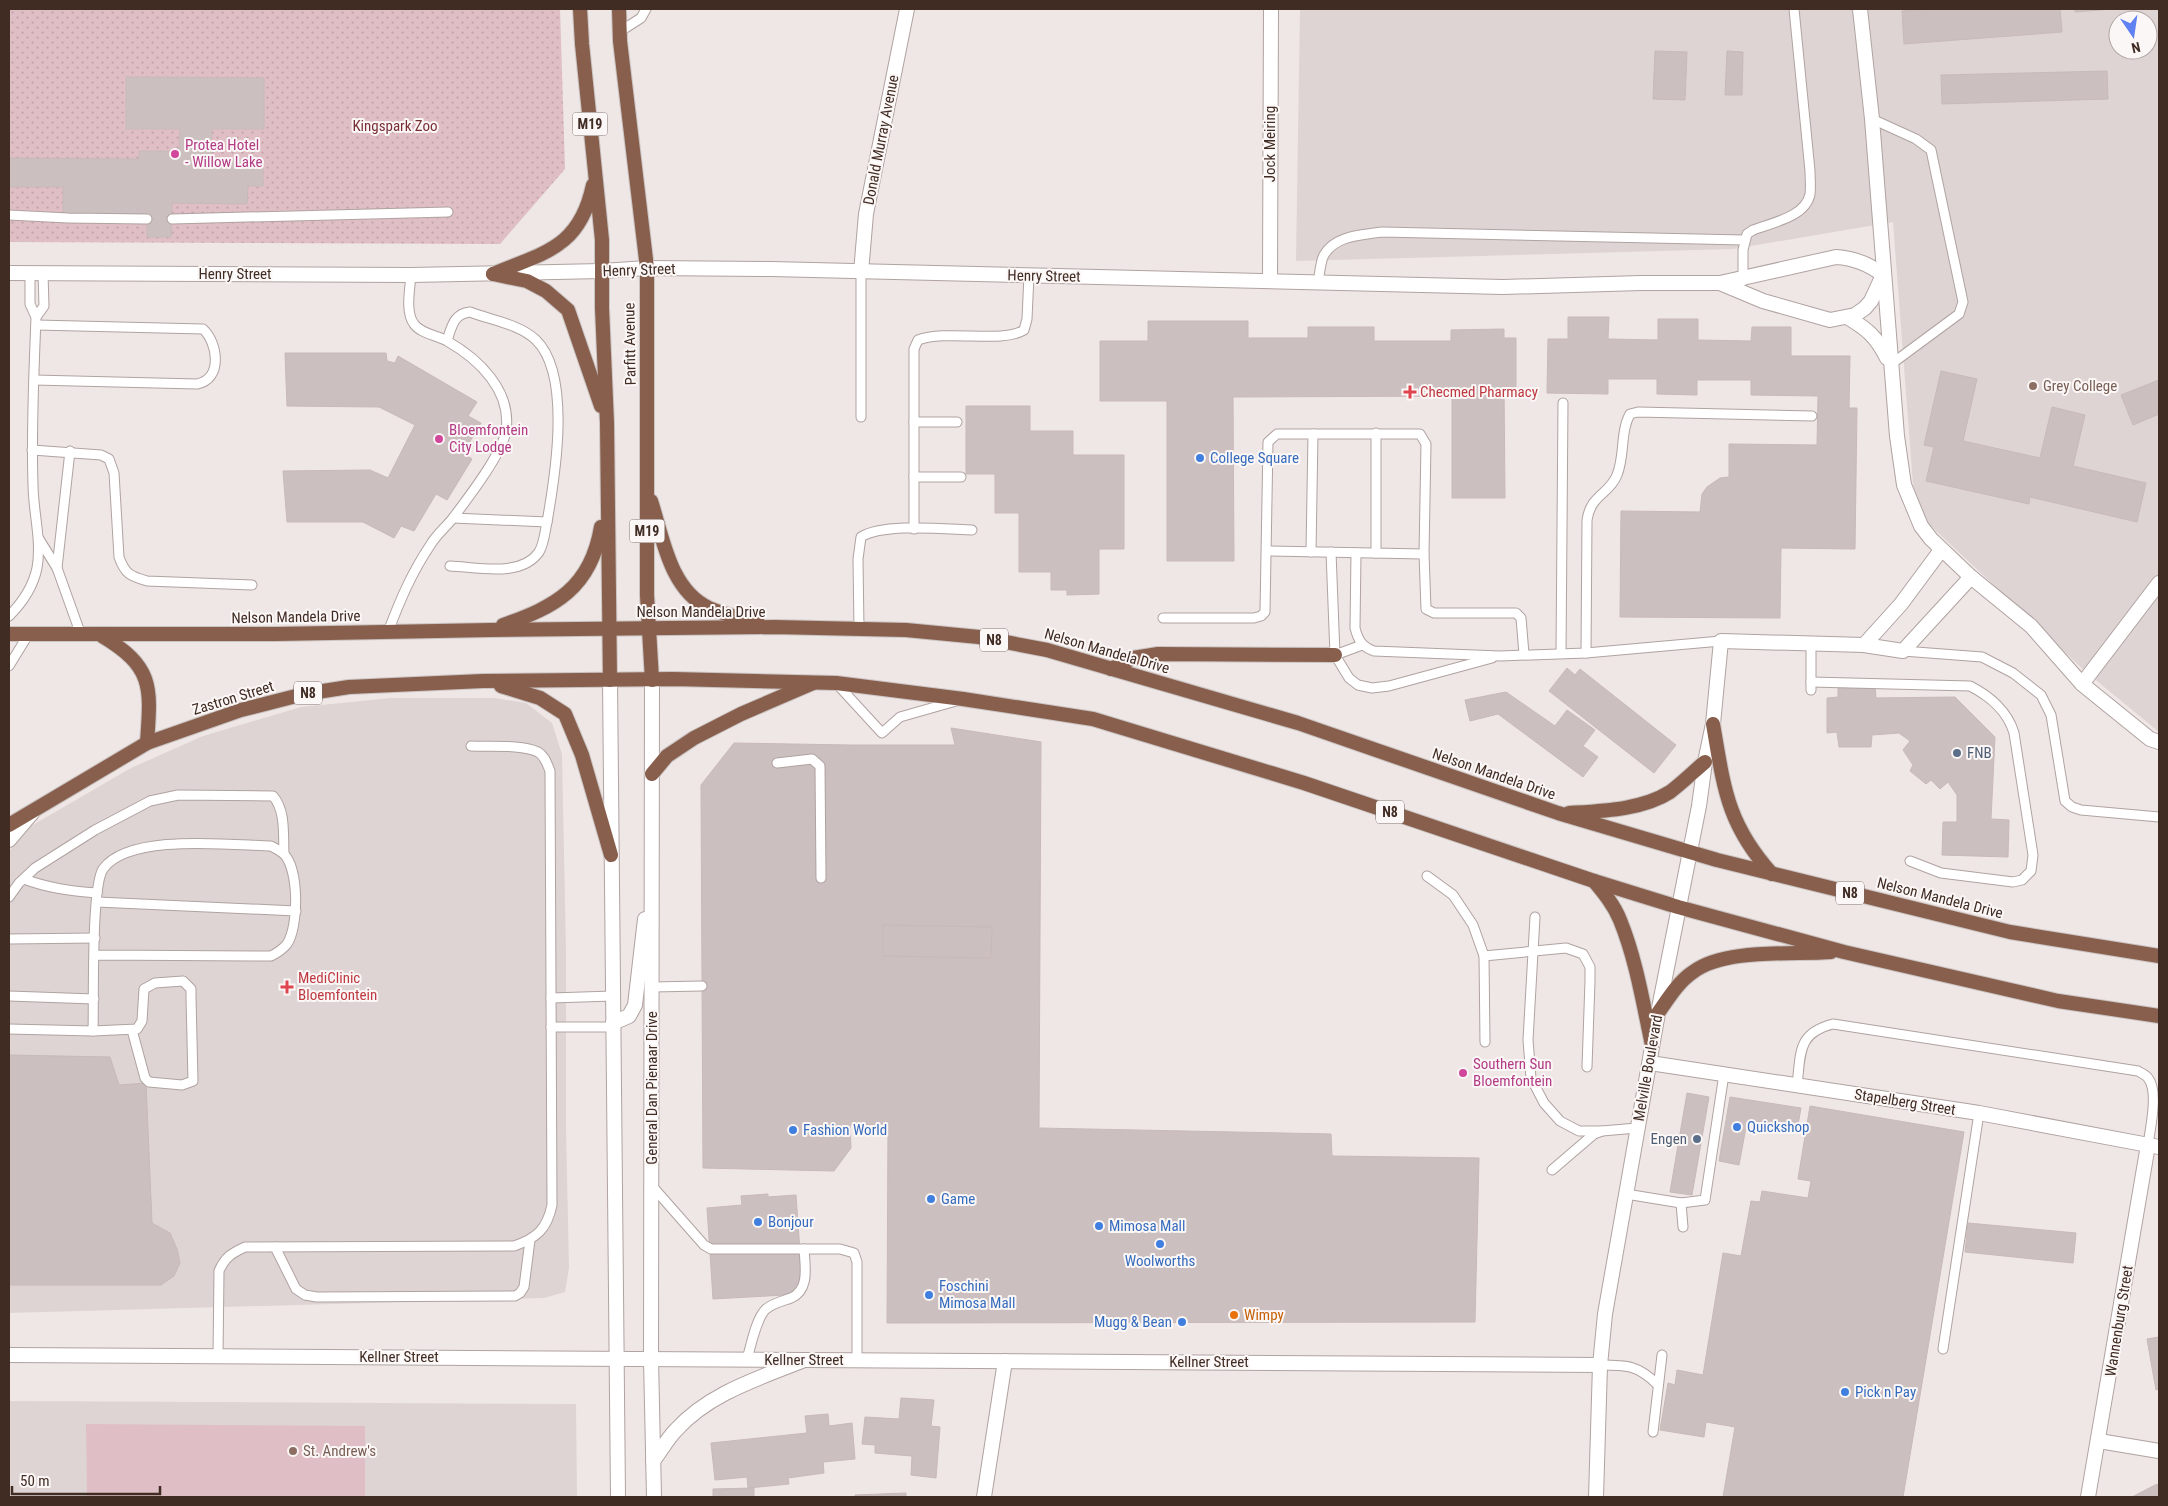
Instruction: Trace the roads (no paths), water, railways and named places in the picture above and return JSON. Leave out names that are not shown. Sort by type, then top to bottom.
[{"type":"highway","name":"Parfitt Avenue","points":[[580,9],[586,81],[597,170],[602,240],[610,680]]},
{"type":"highway","name":"Parfitt Avenue","points":[[619,9],[619,32],[647,268],[648,628],[652,680]]},
{"type":"highway","points":[[493,274],[565,241],[579,225],[589,206],[597,170]]},
{"type":"highway","points":[[493,274],[527,281],[546,291],[568,310],[606,423]]},
{"type":"highway","points":[[647,489],[672,569],[682,585],[708,607],[774,627]]},
{"type":"highway","points":[[490,630],[546,609],[564,596],[580,579],[591,560],[599,540],[606,497]]},
{"type":"highway","name":"Nelson Mandela Drive","points":[[9,634],[102,635],[774,627],[906,630],[979,637],[1047,650],[1298,723],[1558,813],[1690,852],[2010,932],[2159,956]]},
{"type":"highway","points":[[102,635],[123,648],[135,659],[143,673],[149,693],[147,743]]},
{"type":"highway","points":[[1111,669],[1133,658],[1158,654],[1335,655]]},
{"type":"highway","name":"N8","points":[[610,680],[768,680],[836,683],[963,699],[1093,719],[1304,783],[1594,881],[1678,907],[1844,952],[2058,1001],[2159,1016]]},
{"type":"highway","name":"Zastron Street","points":[[9,825],[147,743],[241,710],[304,694],[350,687],[483,681],[610,680]]},
{"type":"highway","points":[[483,681],[527,692],[551,704],[565,714],[582,755],[611,855]]},
{"type":"highway","points":[[652,774],[667,756],[694,738],[741,714],[816,682]]},
{"type":"highway","points":[[1713,724],[1722,779],[1730,809],[1755,855],[1772,874]]},
{"type":"highway","points":[[1558,813],[1597,812],[1651,802],[1669,792],[1705,762]]},
{"type":"highway","points":[[1594,881],[1608,898],[1620,920],[1638,980],[1652,1045]]},
{"type":"highway","points":[[1658,1012],[1680,982],[1694,971],[1712,963],[1753,955],[1844,952]]},
{"type":"street","name":"Donald Murray Avenue","points":[[860,272],[866,214],[907,9]]},
{"type":"street","name":"Jock Meiring","points":[[1270,280],[1271,9]]},
{"type":"street","points":[[1860,9],[1872,119],[1890,365],[1904,485],[1921,526],[1941,550],[2031,626],[2082,684],[2150,739],[2159,742]]},
{"type":"street","points":[[1720,283],[1836,257],[1851,258],[1874,268],[1883,275]]},
{"type":"street","name":"Henry Street","points":[[9,273],[411,275],[602,271],[647,268],[1270,280],[1503,287],[1720,283]]},
{"type":"street","points":[[1720,283],[1742,294],[1830,320],[1847,317],[1865,308],[1871,301],[1883,275]]},
{"type":"street","points":[[1847,317],[1866,329],[1879,342],[1890,365]]},
{"type":"street","points":[[1864,645],[1901,604],[1941,550]]},
{"type":"street","points":[[1721,641],[1864,645],[1903,651],[1971,576]]},
{"type":"street","points":[[2082,684],[2159,583]]},
{"type":"street","name":"Melville Boulevard","points":[[1596,1497],[1600,1364],[1605,1314],[1658,1012],[1713,724],[1721,641]]},
{"type":"street","points":[[610,680],[618,1497]]},
{"type":"street","name":"General Dan Pienaar Drive","points":[[652,680],[651,1359],[654,1497]]},
{"type":"street","points":[[9,840],[33,812]]},
{"type":"street","points":[[613,1025],[629,1016],[636,1005],[643,934],[652,884]]},
{"type":"street","name":"Stapelberg Street","points":[[1650,1063],[1979,1113],[2154,1146]]},
{"type":"street","name":"Wannenburg Street","points":[[2088,1497],[2154,1146]]},
{"type":"street","name":"Kellner Street","points":[[9,1355],[1600,1364]]},
{"type":"street","points":[[653,1461],[675,1431],[704,1405],[742,1386],[804,1360]]},
{"type":"street","points":[[984,1497],[1005,1361]]},
{"type":"street","points":[[2099,1441],[2159,1451]]},
{"type":"lane","points":[[619,32],[641,18],[646,9]]},
{"type":"lane","points":[[1742,294],[1744,240],[1747,234],[1797,212],[1806,205],[1810,196],[1810,171],[1794,9]]},
{"type":"lane","points":[[1872,119],[1916,139],[1930,150],[1963,302],[1959,314],[1890,365]]},
{"type":"lane","points":[[172,219],[448,212]]},
{"type":"lane","points":[[9,214],[148,220]]},
{"type":"lane","points":[[1318,282],[1324,256],[1330,247],[1349,237],[1382,232],[1744,240]]},
{"type":"lane","points":[[860,272],[861,417]]},
{"type":"lane","points":[[36,273],[44,306],[36,321]]},
{"type":"lane","points":[[9,616],[20,604],[31,587],[37,567],[39,539],[33,487],[32,450],[36,321],[30,304],[36,273]]},
{"type":"lane","points":[[388,632],[406,586],[432,542],[453,518],[500,450],[506,430],[505,408],[497,386],[480,364],[446,340],[420,330],[413,323],[409,307],[411,275]]},
{"type":"lane","points":[[914,529],[914,349],[918,340],[931,335],[1018,333],[1024,330],[1028,319],[1029,275]]},
{"type":"lane","points":[[446,340],[461,313],[470,312],[524,331],[536,340],[546,352],[553,370],[558,424],[557,462],[547,522],[539,551],[527,564],[508,569],[450,566]]},
{"type":"lane","points":[[34,380],[197,384],[204,383],[209,378],[216,361],[215,347],[210,336],[203,329],[36,321]]},
{"type":"lane","points":[[1561,653],[1563,403]]},
{"type":"lane","points":[[1586,653],[1588,509],[1596,498],[1616,479],[1623,454],[1626,420],[1630,414],[1638,412],[1812,416]]},
{"type":"lane","points":[[914,422],[957,422]]},
{"type":"lane","points":[[1376,433],[1376,553]]},
{"type":"lane","points":[[1163,618],[1254,618],[1261,616],[1266,607],[1268,442],[1277,434],[1420,434],[1425,440],[1424,554],[1426,608],[1434,613],[1516,613],[1520,618],[1524,654]]},
{"type":"lane","points":[[1311,552],[1313,434]]},
{"type":"lane","points":[[32,450],[70,451],[101,455],[109,459],[113,465],[120,558],[124,569],[132,576],[147,581],[166,583],[252,585]]},
{"type":"lane","points":[[57,568],[70,451]]},
{"type":"lane","points":[[914,477],[961,478]]},
{"type":"lane","points":[[453,518],[547,522]]},
{"type":"lane","points":[[859,629],[858,559],[861,538],[869,532],[914,529],[972,530]]},
{"type":"lane","points":[[39,539],[57,568],[81,635]]},
{"type":"lane","points":[[1267,551],[1424,554]]},
{"type":"lane","points":[[1332,552],[1335,655],[1349,678],[1358,685],[1372,688],[1398,683],[1500,656]]},
{"type":"lane","points":[[1356,553],[1355,628],[1357,637],[1362,645],[1374,651],[1500,656],[1586,653],[1721,641]]},
{"type":"lane","points":[[9,666],[28,635]]},
{"type":"lane","points":[[1811,643],[1811,686],[1970,686],[1980,691],[2010,720],[2014,733],[2033,855],[2031,871],[2022,880],[2013,882],[1941,872],[1910,861]]},
{"type":"lane","points":[[1335,655],[1362,645]]},
{"type":"lane","points":[[1903,651],[1982,657],[2012,673],[2041,695],[2051,715],[2065,801],[2072,807],[2081,810],[2159,817]]},
{"type":"lane","points":[[836,683],[882,733],[900,717],[963,699]]},
{"type":"lane","points":[[218,1356],[220,1271],[224,1260],[230,1254],[245,1247],[514,1246],[530,1240],[540,1232],[550,1217],[552,1205],[550,772],[546,760],[539,753],[527,749],[471,746]]},
{"type":"lane","points":[[777,763],[812,759],[820,766],[821,878]]},
{"type":"lane","points":[[9,897],[35,868],[150,801],[178,795],[273,796],[279,804],[282,817],[284,854],[294,878],[296,910],[291,936],[286,945],[271,956],[95,955]]},
{"type":"lane","points":[[94,1032],[97,897],[103,869],[116,858],[134,849],[159,844],[271,846],[284,854]]},
{"type":"lane","points":[[1427,876],[1453,895],[1473,925],[1484,956],[1485,1042]]},
{"type":"lane","points":[[24,879],[45,887],[97,897],[296,910]]},
{"type":"lane","points":[[1535,916],[1528,1040],[1531,1078],[1544,1103],[1560,1121],[1579,1131],[1637,1128]]},
{"type":"lane","points":[[9,938],[95,938]]},
{"type":"lane","points":[[1484,956],[1566,948],[1583,954],[1590,967],[1587,1067]]},
{"type":"lane","points":[[9,1029],[94,1032],[132,1030],[141,1025],[144,989],[150,985],[183,981],[188,984],[192,997],[193,1081],[182,1084],[149,1082],[145,1078],[132,1030]]},
{"type":"lane","points":[[652,986],[702,986]]},
{"type":"lane","points":[[9,996],[94,998]]},
{"type":"lane","points":[[551,998],[613,996]]},
{"type":"lane","points":[[1797,1084],[1802,1045],[1818,1028],[1833,1024],[2138,1071],[2148,1079],[2152,1087],[2154,1098],[2154,1146]]},
{"type":"lane","points":[[551,1027],[613,1025]]},
{"type":"lane","points":[[1626,1194],[1681,1204],[1705,1200],[1724,1074]]},
{"type":"lane","points":[[1943,1350],[1979,1113]]},
{"type":"lane","points":[[1552,1170],[1588,1138],[1602,1130]]},
{"type":"lane","points":[[652,1186],[704,1245],[710,1249],[840,1248],[854,1253],[857,1262],[857,1360]]},
{"type":"lane","points":[[1681,1204],[1683,1227]]},
{"type":"lane","points":[[274,1247],[296,1289],[305,1295],[318,1297],[515,1296],[524,1287],[530,1240]]},
{"type":"lane","points":[[747,1359],[760,1318],[766,1309],[798,1295],[802,1290],[805,1276],[804,1249]]},
{"type":"lane","points":[[1653,1432],[1662,1355]]},
{"type":"lane","points":[[1600,1364],[1643,1370],[1658,1385]]},
{"type":"place","name":"Protea Hotel - Willow Lake","points":[[175,154]]},
{"type":"place","name":"Grey College","points":[[2033,386]]},
{"type":"place","name":"Checmed Pharmacy","points":[[1410,392]]},
{"type":"place","name":"Bloemfontein City Lodge","points":[[439,439]]},
{"type":"place","name":"College Square","points":[[1200,458]]},
{"type":"place","name":"FNB","points":[[1957,753]]},
{"type":"place","name":"MediClinic Bloemfontein","points":[[287,987]]},
{"type":"place","name":"Southern Sun Bloemfontein","points":[[1463,1073]]},
{"type":"place","name":"Quickshop","points":[[1737,1127]]},
{"type":"place","name":"Fashion World","points":[[793,1130]]},
{"type":"place","name":"Engen","points":[[1697,1139]]},
{"type":"place","name":"Game","points":[[931,1199]]},
{"type":"place","name":"Bonjour","points":[[758,1222]]},
{"type":"place","name":"Mimosa Mall","points":[[1099,1226]]},
{"type":"place","name":"Woolworths","points":[[1160,1244]]},
{"type":"place","name":"Foschini Mimosa Mall","points":[[929,1295]]},
{"type":"place","name":"Wimpy","points":[[1234,1315]]},
{"type":"place","name":"Mugg & Bean","points":[[1182,1322]]},
{"type":"place","name":"Pick n Pay","points":[[1845,1392]]},
{"type":"place","name":"St. Andrew's","points":[[293,1451]]},
{"type":"park label","name":"Kingspark Zoo","points":[[395,126]]}]
